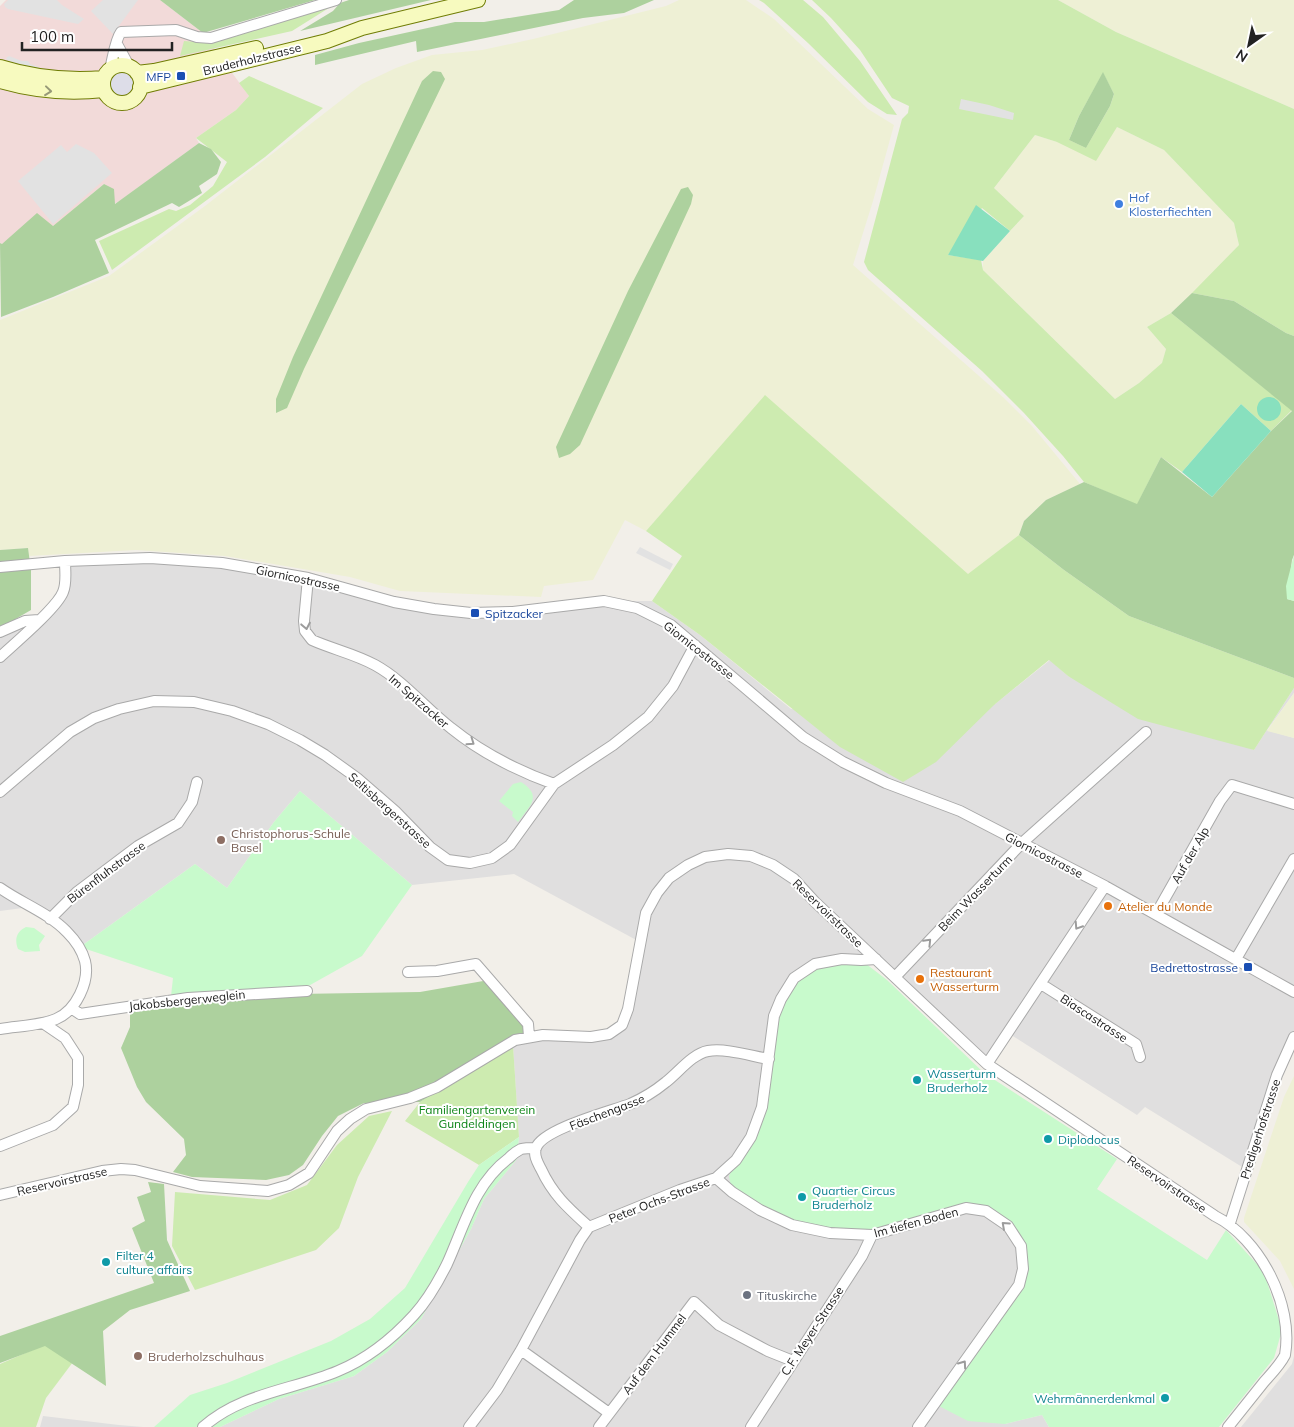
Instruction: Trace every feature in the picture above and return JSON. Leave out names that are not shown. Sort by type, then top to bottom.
[{"type":"main road","name":"Bruderholzstrasse","points":[[136,75],[325,33],[362,28],[478,0]]},
{"type":"main road","points":[[0,80],[42,90],[66,92],[106,79],[122,65],[136,75],[135,97],[125,102],[112,100],[106,79]]},
{"type":"main road","points":[[0,67],[18,73],[63,80],[106,79]]},
{"type":"street","points":[[136,75],[117,44],[116,37],[121,32],[176,30],[197,37],[212,38],[336,0]]},
{"type":"street","points":[[106,79],[117,44]]},
{"type":"street","name":"Giornicostrasse","points":[[0,567],[65,561],[150,558],[222,563],[308,578],[394,602],[471,613],[513,612],[604,601],[637,608],[671,625],[803,737],[843,762],[886,783],[960,811],[1105,886],[1294,992]]},
{"type":"street","points":[[0,657],[56,604],[63,593],[66,580],[65,561]]},
{"type":"street","name":"Im Spitzacker","points":[[308,578],[304,621],[305,631],[312,640],[375,665],[400,682],[451,728],[487,754],[526,774],[554,784]]},
{"type":"street","points":[[0,632],[25,620],[39,620]]},
{"type":"street","name":"Seltisbergerstrasse","points":[[0,792],[70,732],[102,715],[154,701],[194,702],[232,711],[268,724],[300,740],[358,778],[430,847],[448,860],[470,864],[492,858],[510,845],[554,784],[613,745],[648,717],[673,686],[695,646]]},
{"type":"street","name":"Beim Wasserturm","points":[[895,977],[1022,843],[1146,732]]},
{"type":"street","name":"Bürenfluhstrasse","points":[[50,919],[77,892],[138,846],[178,823],[192,802],[197,782]]},
{"type":"street","name":"Auf der Alp","points":[[1156,914],[1232,784],[1294,804]]},
{"type":"street","name":"Reservoirstrasse","points":[[0,1195],[102,1171],[121,1169],[135,1170],[200,1186],[268,1191],[289,1185],[309,1173],[337,1131],[350,1119],[366,1110],[410,1098],[437,1087],[515,1040],[543,1035],[591,1037],[609,1034],[622,1025],[628,1009],[646,913],[657,892],[669,878],[688,865],[705,857],[728,854],[751,856],[774,865],[794,879],[987,1064],[1215,1216],[1230,1223],[1256,1248],[1271,1268],[1289,1312],[1292,1329],[1284,1356],[1228,1427]]},
{"type":"street","points":[[1236,959],[1294,859]]},
{"type":"street","points":[[987,1064],[1105,886]]},
{"type":"street","points":[[0,888],[66,931],[80,947],[85,962],[85,978],[81,992],[70,1008],[58,1018],[43,1023],[0,1029]]},
{"type":"street","name":"Peter Ochs-Strasse","points":[[589,1227],[680,1190],[716,1178],[736,1160],[751,1137],[762,1107],[774,1016],[781,999],[794,978],[814,964],[842,959],[876,959]]},
{"type":"street","points":[[408,972],[436,971],[476,964],[528,1024],[529,1036]]},
{"type":"street","name":"Biascastrasse","points":[[1041,984],[1136,1044],[1140,1057]]},
{"type":"street","name":"Jakobsbergerweglein","points":[[70,1008],[80,1014],[188,998],[307,991]]},
{"type":"street","points":[[0,1146],[53,1124],[72,1106],[78,1084],[78,1058],[64,1038],[43,1023]]},
{"type":"street","name":"Predigerhofstrasse","points":[[1230,1223],[1277,1076],[1294,1036]]},
{"type":"street","name":"Fäschengasse","points":[[536,1148],[542,1138],[583,1119],[649,1096],[693,1058],[707,1051],[720,1051],[769,1059]]},
{"type":"street","points":[[203,1427],[225,1410],[245,1401],[338,1371],[363,1358],[389,1340],[414,1315],[430,1294],[446,1266],[474,1198],[487,1178],[504,1161],[520,1150],[536,1148],[535,1155],[548,1185],[561,1202],[589,1227],[580,1240],[521,1350],[497,1390],[469,1427]]},
{"type":"street","name":"Im tiefen Boden","points":[[716,1178],[732,1192],[760,1210],[792,1224],[830,1233],[872,1235],[966,1208],[986,1211],[1008,1226],[1021,1246],[1023,1269],[1019,1286],[918,1427]]},
{"type":"street","name":"C.F. Meyer-Strasse","points":[[751,1427],[862,1256],[872,1235]]},
{"type":"street","name":"Auf dem Hummel","points":[[599,1427],[694,1302],[719,1325],[768,1351],[793,1361]]},
{"type":"street","points":[[521,1350],[609,1413]]},
{"type":"shaded area","points":[[6,0],[160,0],[203,33],[249,96],[236,110],[196,138],[199,143],[121,200],[114,204],[104,184],[53,226],[2,244],[0,243],[0,6]]},
{"type":"shaded area","points":[[8,0],[57,0],[84,19],[78,24],[8,9],[4,4]]},
{"type":"shaded area","points":[[103,0],[138,0],[113,34],[91,11]]},
{"type":"shaded area","points":[[9,56],[22,61],[28,61],[30,64],[39,67],[39,69],[9,64],[6,58]]},
{"type":"shaded area","points":[[121,69],[131,73],[135,83],[131,93],[121,97],[111,93],[107,83],[111,73]]},
{"type":"shaded area","points":[[961,99],[1014,113],[1013,120],[959,109]]},
{"type":"shaded area","points":[[76,144],[94,153],[112,173],[53,224],[18,181],[61,145],[67,152]]},
{"type":"shaded area","points":[[640,547],[673,564],[670,570],[636,553]]},
{"type":"shaded area","points":[[65,561],[222,563],[394,602],[471,613],[604,601],[652,601],[700,635],[791,709],[995,704],[1050,660],[1068,676],[1254,750],[1294,688],[1294,693],[1267,730],[1294,738],[1294,1037],[1247,1170],[1145,1107],[1137,1115],[1008,1033],[987,1064],[876,959],[861,960],[945,1214],[986,1211],[1021,1246],[1005,1424],[1042,1415],[1049,1427],[220,1427],[279,1399],[354,1376],[387,1352],[421,1319],[471,1229],[484,1199],[517,1159],[519,1137],[513,1045],[529,1036],[591,1037],[622,1025],[640,942],[514,874],[412,885],[300,791],[274,822],[227,888],[195,864],[80,947],[30,907],[0,911],[0,631],[39,620],[63,593]]},
{"type":"shaded area","points":[[1294,1356],[1294,1427],[1241,1427],[1292,1364]]},
{"type":"shaded area","points":[[43,1416],[119,1425],[143,1427],[40,1427]]},
{"type":"green space","points":[[160,0],[315,0],[203,33]]},
{"type":"green space","points":[[349,0],[431,0],[300,31],[333,11],[340,3]]},
{"type":"green space","points":[[574,0],[654,0],[624,13],[583,18],[417,52],[416,41],[315,65],[315,55],[359,43],[455,22],[484,22],[559,10]]},
{"type":"green space","points":[[679,0],[746,0],[774,19],[868,109],[894,125],[853,265],[1004,398],[1032,426],[1080,484],[1046,500],[1024,521],[1019,535],[968,575],[765,396],[646,531],[625,520],[593,580],[544,586],[541,597],[400,591],[350,577],[225,556],[136,550],[29,556],[28,548],[0,550],[0,320],[109,276],[205,206],[362,84],[396,68],[432,55],[482,50],[533,39],[666,6]]},
{"type":"green space","points":[[759,0],[803,0],[823,17],[860,61],[897,115],[887,114],[868,102],[808,43]]},
{"type":"green space","points":[[812,0],[1058,0],[1116,32],[1294,109],[1294,336],[1234,301],[1192,293],[1239,245],[1234,223],[1164,150],[1117,127],[1096,161],[1057,142],[1035,135],[994,188],[1024,216],[1010,231],[982,208],[948,255],[981,260],[983,270],[1115,399],[1139,383],[1162,363],[1166,349],[1147,327],[1171,313],[1292,410],[1271,431],[1241,404],[1182,472],[1161,457],[1137,505],[1084,482],[1024,413],[982,371],[868,270],[864,262],[902,119],[908,113],[909,106],[892,98],[860,50]],"holes":[[[1103,73],[1114,94],[1110,106],[1086,148],[1069,140],[1079,116]]]},
{"type":"green space","points":[[1058,0],[1294,0],[1294,109],[1116,32]]},
{"type":"green space","points":[[332,6],[292,31],[180,56],[184,41],[211,43]]},
{"type":"green space","points":[[433,71],[441,72],[445,79],[304,369],[287,408],[276,413],[276,399],[293,357],[422,81]]},
{"type":"green space","points":[[1103,72],[1114,94],[1110,106],[1086,148],[1069,140],[1079,116]]},
{"type":"green space","points":[[249,76],[323,108],[265,157],[112,270],[99,241],[169,209],[176,211],[190,205],[213,186],[227,162],[196,138],[236,110],[249,96],[239,83]]},
{"type":"green space","points":[[1117,127],[1164,150],[1234,223],[1239,245],[1207,280],[1171,313],[1147,327],[1166,349],[1162,364],[1139,383],[1115,399],[983,270],[983,261],[1024,216],[994,188],[1035,135],[1057,142]]},
{"type":"green space","points":[[199,143],[211,149],[221,162],[217,174],[199,186],[202,193],[179,207],[172,203],[95,240],[109,273],[1,317],[0,243],[2,244],[37,213],[53,226],[104,184],[114,189],[115,204]]},
{"type":"green space","points":[[688,187],[693,195],[691,204],[580,445],[570,454],[559,458],[556,447],[628,291],[681,189]]},
{"type":"green space","points":[[976,205],[1010,231],[983,261],[948,255]]},
{"type":"green space","points":[[1192,293],[1234,301],[1294,336],[1294,555],[1287,599],[1294,601],[1294,678],[1129,616],[1064,570],[1019,535],[1024,521],[1046,500],[1084,482],[1137,504],[1161,457],[1212,497],[1271,431],[1292,411],[1171,313]]},
{"type":"green space","points":[[765,395],[968,574],[1019,535],[1064,570],[1129,616],[1294,678],[1294,688],[1254,750],[1138,719],[1068,676],[1049,660],[994,705],[936,762],[903,782],[840,747],[700,635],[652,601],[682,556],[646,531]]},
{"type":"green space","points":[[1269,397],[1278,400],[1281,409],[1278,418],[1269,421],[1260,418],[1257,409],[1260,400]]},
{"type":"green space","points":[[1241,404],[1271,431],[1212,497],[1182,472]]},
{"type":"green space","points":[[28,548],[31,570],[31,610],[0,628],[0,550]]},
{"type":"green space","points":[[1294,555],[1294,601],[1287,599],[1286,586]]},
{"type":"green space","points":[[1294,693],[1294,738],[1267,731]]},
{"type":"green space","points":[[521,782],[532,792],[533,797],[530,806],[518,822],[512,816],[513,812],[499,801],[513,784]]},
{"type":"green space","points":[[300,791],[412,885],[362,956],[303,989],[171,996],[173,978],[80,947],[195,864],[227,888],[274,822]]},
{"type":"green space","points":[[26,927],[34,928],[45,936],[39,945],[40,951],[25,952],[18,949],[17,936]]},
{"type":"green space","points":[[861,960],[887,980],[984,1073],[1117,1159],[1097,1189],[1207,1260],[1226,1230],[1264,1272],[1282,1330],[1274,1358],[1219,1427],[1049,1427],[1042,1415],[1005,1424],[968,1421],[935,1404],[1019,1285],[1021,1246],[986,1211],[966,1208],[872,1235],[792,1225],[732,1192],[729,1176],[762,1107],[774,1016],[794,978],[815,964]]},
{"type":"green space","points":[[489,980],[528,1024],[529,1036],[420,1102],[364,1103],[338,1116],[303,1165],[289,1175],[266,1180],[192,1177],[173,1172],[186,1155],[184,1139],[146,1102],[137,1087],[121,1048],[130,1027],[130,1010],[186,1001],[297,994],[420,992]]},
{"type":"green space","name":"Familiengartenverein Gundeldingen","points":[[513,1045],[519,1137],[479,1165],[405,1121],[420,1102]]},
{"type":"green space","points":[[1294,1076],[1294,1289],[1280,1261],[1244,1222],[1244,1218],[1284,1097]]},
{"type":"green space","name":"Familiengartenverein Gundeldingen","points":[[392,1111],[358,1177],[339,1228],[316,1250],[195,1290],[172,1246],[175,1192],[270,1200],[307,1185],[337,1145],[369,1116]]},
{"type":"green space","points":[[519,1137],[517,1159],[484,1199],[471,1229],[421,1319],[387,1352],[354,1376],[279,1399],[220,1427],[154,1427],[190,1395],[227,1383],[331,1341],[370,1319],[405,1288],[479,1165]]},
{"type":"green space","points":[[148,1182],[164,1184],[167,1240],[190,1291],[130,1310],[103,1331],[106,1386],[45,1346],[0,1363],[0,1336],[154,1283],[132,1228],[145,1221],[137,1197],[151,1192]]},
{"type":"green space","points":[[58,1339],[79,1354],[46,1398],[36,1427],[0,1427],[0,1364]]},
{"type":"place","name":"MFP","points":[[181,76]]},
{"type":"place","name":"Hof Klosterfiechten","points":[[1119,204]]},
{"type":"place","name":"Spitzacker","points":[[475,613]]},
{"type":"place","name":"Christophorus-Schule Basel","points":[[221,840]]},
{"type":"place","name":"Atelier du Monde","points":[[1108,906]]},
{"type":"place","name":"Bedrettostrasse","points":[[1248,967]]},
{"type":"place","name":"Restaurant Wasserturm","points":[[920,979]]},
{"type":"place","name":"Wasserturm Bruderholz","points":[[917,1080]]},
{"type":"place","name":"Diplodocus","points":[[1048,1139]]},
{"type":"place","name":"Quartier Circus Bruderholz","points":[[802,1197]]},
{"type":"place","name":"Filter 4 culture affairs","points":[[106,1262]]},
{"type":"place","name":"Tituskirche","points":[[747,1295]]},
{"type":"place","name":"Bruderholzschulhaus","points":[[138,1356]]},
{"type":"place","name":"Wehrmännerdenkmal","points":[[1165,1398]]}]
